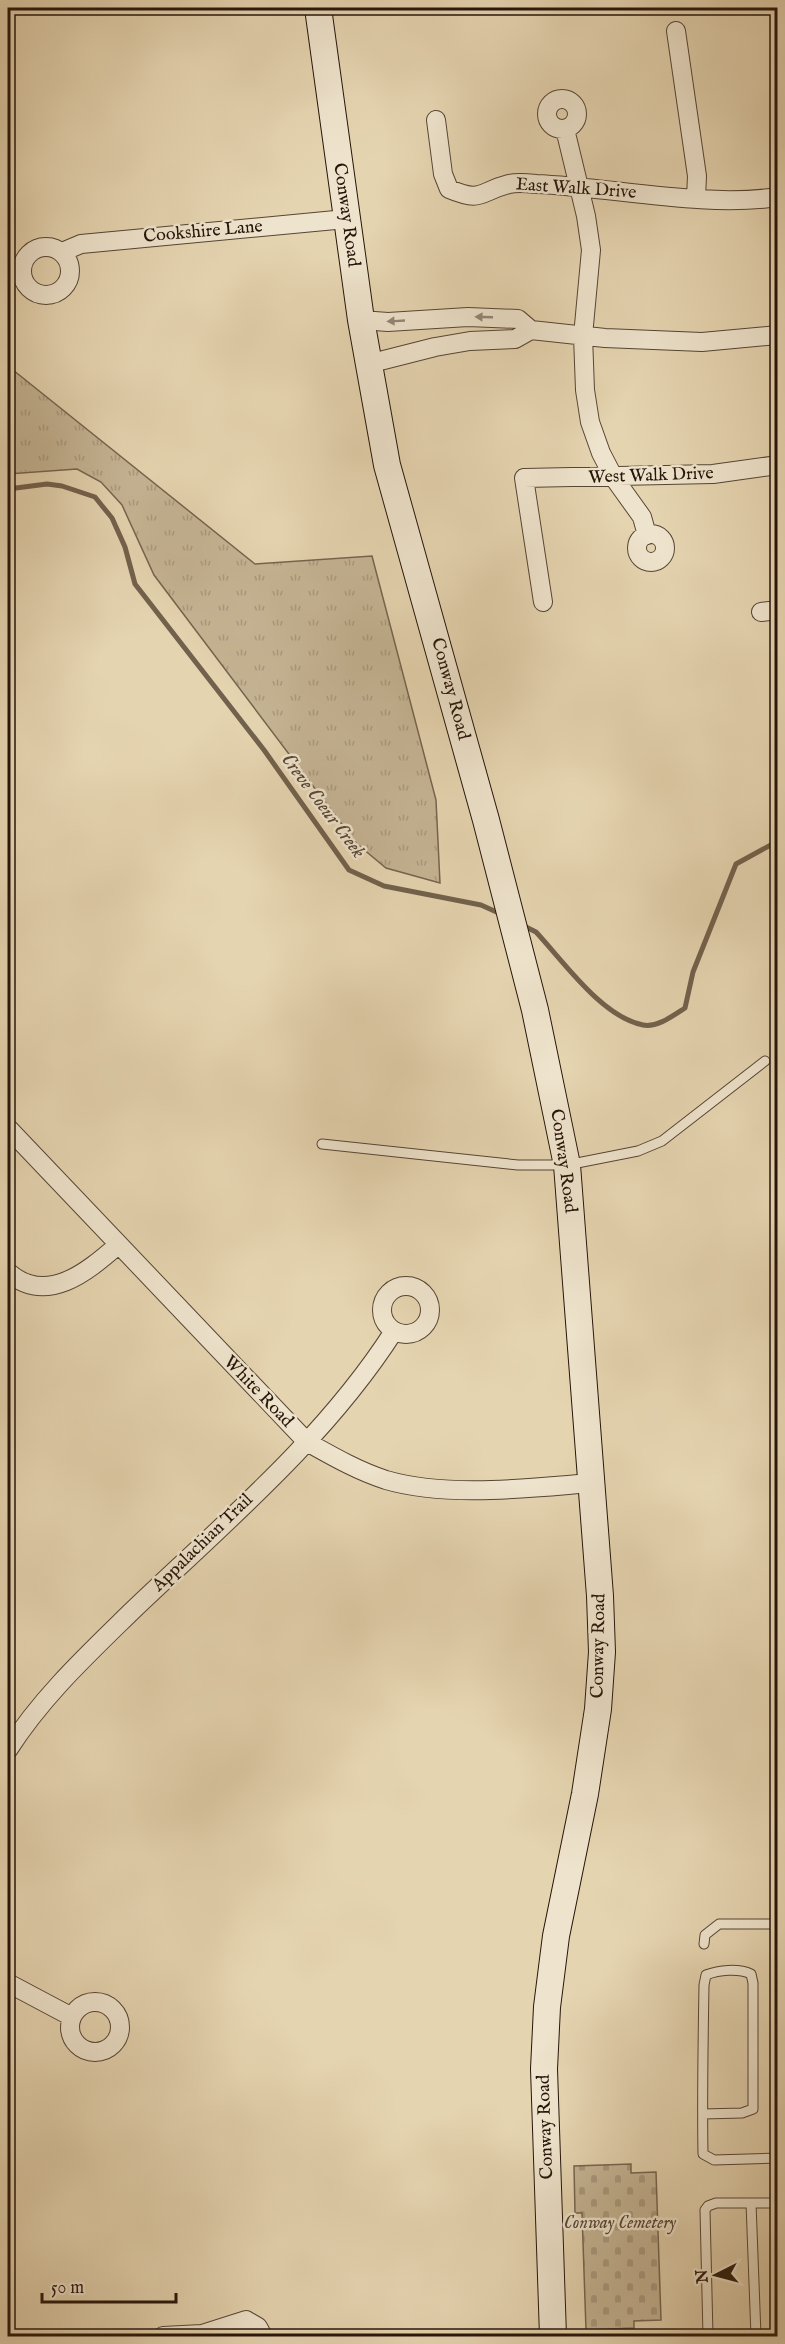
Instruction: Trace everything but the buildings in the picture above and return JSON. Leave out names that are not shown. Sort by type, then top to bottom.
[{"type":"street","name":"Conway Road","points":[[318,8],[361,320],[387,465],[486,820],[535,1010],[567,1165],[602,1641],[598,1709],[585,1794],[556,1936],[547,2007],[544,2069],[553,2337]]},
{"type":"street","points":[[676,31],[697,176],[696,198]]},
{"type":"street","name":"East Walk Drive","points":[[436,120],[443,174],[449,189],[467,196],[481,197],[512,183],[577,186],[696,198],[777,198]]},
{"type":"street","points":[[565,129],[586,216],[591,250],[583,336],[585,390],[590,422],[614,477],[642,517],[647,535]]},
{"type":"street","name":"Cookshire Lane","points":[[62,252],[81,244],[346,219]]},
{"type":"street","points":[[361,320],[388,322],[468,316],[518,319],[531,330],[583,336],[702,342],[777,335]]},
{"type":"street","points":[[368,364],[435,347],[470,341],[516,339],[531,330]]},
{"type":"street","name":"West Walk Drive","points":[[543,602],[524,478],[713,474],[777,465]]},
{"type":"street","name":"White Road","points":[[8,1129],[307,1442],[343,1462],[387,1480],[428,1486],[487,1491],[592,1483]]},
{"type":"street","points":[[8,1272],[30,1285],[48,1288],[74,1279],[92,1268],[118,1245]]},
{"type":"street","name":"Appalachian Trail","points":[[8,1750],[55,1685],[307,1442],[363,1374],[394,1331]]},
{"type":"street","points":[[8,1983],[72,2017]]},
{"type":"street","points":[[163,2337],[203,2335],[240,2320],[246,2320],[258,2327],[262,2337]]},
{"type":"lane","points":[[322,1144],[518,1165],[567,1165],[638,1151],[662,1141],[765,1061]]},
{"type":"lane","points":[[704,1944],[705,1935],[719,1924],[777,1924]]},
{"type":"lane","points":[[703,2114],[742,2113],[753,2109],[753,1983],[751,1974],[744,1971],[716,1971],[706,1974],[704,1985],[703,2114],[703,2154],[714,2160],[777,2158]]},
{"type":"lane","points":[[708,2337],[705,2210],[716,2203],[777,2203]]},
{"type":"lane","points":[[751,2203],[756,2337]]},
{"type":"green space","points":[[8,366],[255,564],[372,556],[436,800],[440,883],[386,868],[356,843],[154,575],[122,505],[101,482],[77,469],[8,474]]},
{"type":"green space","name":"Conway Cemetery","points":[[631,2164],[631,2173],[656,2172],[661,2320],[634,2321],[634,2328],[586,2330],[582,2213],[575,2213],[574,2166]]},
{"type":"waterway","name":"Creve Coeur Creek","points":[[8,489],[47,484],[62,486],[95,497],[112,518],[125,547],[135,584],[264,750],[349,870],[384,886],[481,905],[501,914]]},
{"type":"waterway","name":"Creve Coeur Creek","points":[[520,924],[536,932],[585,987],[613,1011],[628,1020],[643,1025],[654,1025],[685,1008],[693,972],[736,864],[778,841]]}]
